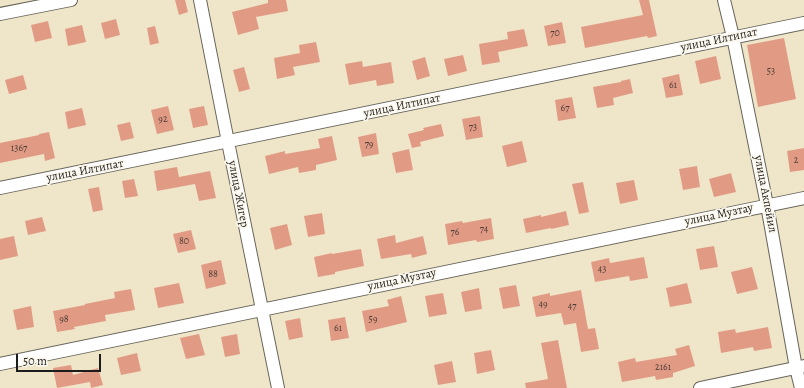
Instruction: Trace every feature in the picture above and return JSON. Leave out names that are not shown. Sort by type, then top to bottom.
[{"type":"street","points":[[0,14],[71,0]]},
{"type":"street","name":"улица Жигер","points":[[200,0],[278,388]]},
{"type":"street","name":"улица Акпейил","points":[[724,0],[800,367],[801,388]]},
{"type":"street","name":"улица Илтипат","points":[[0,188],[804,23]]},
{"type":"street","name":"улица Музтау","points":[[0,364],[804,198]]},
{"type":"street","points":[[700,388],[800,367]]},
{"type":"building","points":[[175,0],[185,0],[188,12],[179,15]]},
{"type":"building","points":[[268,0],[286,0],[288,11],[256,17],[259,29],[238,35],[232,12],[268,3]]},
{"type":"building","points":[[639,0],[649,0],[657,36],[648,38],[647,36],[585,48],[581,27],[643,15]]},
{"type":"building","points":[[116,19],[120,35],[105,39],[101,23]]},
{"type":"building","points":[[48,21],[52,38],[35,42],[31,25]]},
{"type":"building","points":[[562,22],[566,43],[548,46],[544,26]]},
{"type":"building","points":[[82,25],[86,42],[68,46],[65,29]]},
{"type":"building","points":[[155,26],[159,43],[150,45],[147,28]]},
{"type":"building","points":[[524,29],[528,46],[498,52],[500,62],[482,65],[479,44],[508,39],[507,32]]},
{"type":"building","points":[[784,38],[796,99],[758,107],[747,45]]},
{"type":"building","points":[[316,42],[320,62],[293,67],[295,75],[277,79],[274,58],[300,53],[299,45]]},
{"type":"building","points":[[463,55],[467,71],[448,76],[444,59]]},
{"type":"building","points":[[716,56],[721,79],[700,84],[695,61]]},
{"type":"building","points":[[425,57],[430,76],[417,80],[412,61]]},
{"type":"building","points":[[362,61],[363,67],[391,62],[394,83],[377,86],[376,80],[349,85],[345,64]]},
{"type":"building","points":[[244,67],[250,89],[239,92],[233,70]]},
{"type":"building","points":[[679,74],[683,95],[666,98],[662,78]]},
{"type":"building","points":[[23,75],[27,89],[9,94],[5,80]]},
{"type":"building","points":[[630,79],[633,93],[613,98],[614,105],[597,108],[593,87]]},
{"type":"building","points":[[572,97],[576,118],[558,121],[555,100]]},
{"type":"building","points":[[168,106],[174,130],[157,134],[151,110]]},
{"type":"building","points":[[204,106],[208,125],[193,128],[189,109]]},
{"type":"building","points":[[82,108],[86,125],[68,129],[65,112]]},
{"type":"building","points":[[480,116],[483,137],[466,140],[462,119]]},
{"type":"building","points":[[130,122],[134,138],[121,141],[117,125]]},
{"type":"building","points":[[441,124],[444,136],[420,142],[421,146],[412,148],[408,134],[424,130],[423,128]]},
{"type":"building","points":[[49,132],[55,158],[45,161],[44,154],[0,163],[0,143]]},
{"type":"building","points":[[376,133],[379,154],[362,157],[358,137]]},
{"type":"building","points":[[332,136],[337,160],[316,165],[316,170],[299,173],[298,167],[269,174],[265,156],[285,151],[285,154],[320,148],[318,139]]},
{"type":"building","points":[[522,141],[527,162],[507,167],[502,146]]},
{"type":"building","points":[[804,148],[804,170],[790,172],[787,151]]},
{"type":"building","points":[[409,149],[413,170],[396,173],[392,153]]},
{"type":"building","points":[[697,166],[700,187],[683,190],[679,169]]},
{"type":"building","points":[[177,167],[179,177],[210,171],[216,198],[199,201],[195,184],[157,191],[154,171]]},
{"type":"building","points":[[731,173],[736,192],[714,197],[709,179]]},
{"type":"building","points":[[134,179],[138,196],[125,198],[122,181]]},
{"type":"building","points":[[634,180],[638,200],[620,204],[616,183]]},
{"type":"building","points":[[583,182],[589,212],[579,214],[572,184]]},
{"type":"building","points":[[99,187],[103,210],[93,212],[88,189]]},
{"type":"building","points":[[566,211],[569,225],[526,233],[523,219],[541,215],[541,217]]},
{"type":"building","points":[[322,213],[325,234],[308,237],[304,216]]},
{"type":"building","points":[[42,217],[46,231],[28,235],[25,221]]},
{"type":"building","points":[[491,218],[494,239],[477,242],[476,240],[448,245],[445,224],[462,221],[463,223]]},
{"type":"building","points":[[287,224],[292,245],[275,250],[270,228]]},
{"type":"building","points":[[191,230],[196,249],[178,253],[173,234]]},
{"type":"building","points":[[395,235],[396,243],[423,236],[427,254],[412,258],[411,254],[381,259],[377,239]]},
{"type":"building","points":[[14,236],[18,256],[0,260],[0,239]]},
{"type":"building","points":[[714,246],[718,267],[700,270],[696,249]]},
{"type":"building","points":[[361,249],[364,266],[318,277],[314,257]]},
{"type":"building","points":[[644,257],[648,278],[630,281],[629,276],[595,282],[591,262],[609,258],[610,263]]},
{"type":"building","points":[[221,260],[226,284],[206,289],[201,265]]},
{"type":"building","points":[[752,267],[758,289],[737,294],[731,272]]},
{"type":"building","points":[[179,283],[184,303],[158,308],[154,288]]},
{"type":"building","points":[[687,283],[692,303],[670,307],[666,288]]},
{"type":"building","points":[[516,285],[520,306],[503,309],[499,288]]},
{"type":"building","points":[[479,288],[482,309],[465,312],[461,292]]},
{"type":"building","points":[[131,289],[135,310],[105,315],[106,321],[57,332],[53,311],[115,298],[114,292]]},
{"type":"building","points":[[581,290],[588,329],[595,328],[599,349],[581,352],[576,323],[564,325],[561,313],[536,317],[532,297],[550,293],[550,296]]},
{"type":"building","points":[[443,293],[447,314],[429,317],[425,296]]},
{"type":"building","points":[[401,296],[407,322],[366,332],[362,311],[389,306],[387,300]]},
{"type":"building","points":[[31,306],[34,327],[17,330],[13,310]]},
{"type":"building","points":[[345,317],[349,338],[331,341],[328,320]]},
{"type":"building","points":[[300,318],[303,337],[289,340],[285,321]]},
{"type":"building","points":[[768,327],[772,348],[754,351],[753,347],[721,353],[718,332],[735,329],[736,333]]},
{"type":"building","points":[[199,334],[205,355],[186,359],[180,338]]},
{"type":"building","points":[[237,334],[240,354],[225,357],[221,337]]},
{"type":"building","points":[[558,340],[567,388],[526,388],[525,383],[548,379],[541,343]]},
{"type":"building","points":[[689,345],[695,366],[673,373],[673,377],[656,380],[655,376],[622,382],[618,362],[635,358],[636,362],[677,355],[675,349]]},
{"type":"building","points":[[491,350],[495,370],[477,374],[474,353]]},
{"type":"building","points":[[137,353],[141,371],[121,375],[117,358]]},
{"type":"building","points":[[452,361],[456,382],[438,385],[434,365]]},
{"type":"building","points":[[71,365],[73,375],[98,368],[103,385],[91,388],[90,382],[57,388],[53,368]]}]
